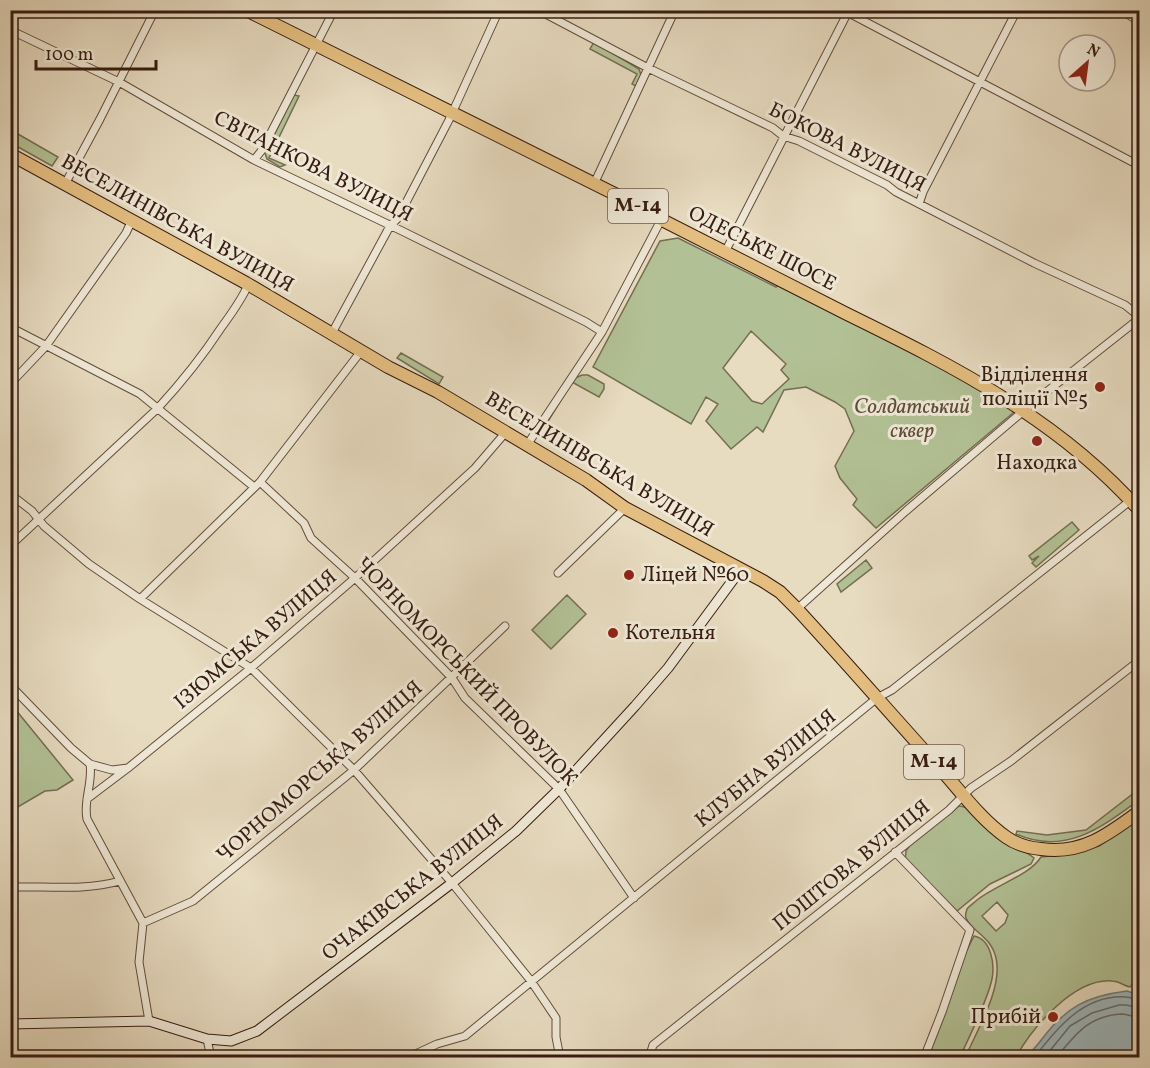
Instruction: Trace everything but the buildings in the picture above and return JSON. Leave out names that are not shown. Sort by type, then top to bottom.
[{"type":"highway","name":"ОДЕСЬКЕ ШОСЕ","points":[[246,10],[594,183],[651,212],[661,220],[950,366],[1025,410],[1135,497],[1140,511]]},
{"type":"highway","name":"ВЕСЕЛИНІВСЬКА ВУЛИЦЯ","points":[[10,154],[248,285],[388,367],[438,392],[585,480],[625,508],[774,588],[796,609],[963,795],[1007,838],[1040,849],[1072,848],[1097,840],[1140,811]]},
{"type":"street","points":[[65,184],[155,10]]},
{"type":"street","points":[[254,160],[262,150],[334,10]]},
{"type":"street","points":[[332,333],[390,226],[398,218],[452,113],[499,10]]},
{"type":"street","name":"БОКОВА ВУЛИЦЯ","points":[[538,10],[648,68],[740,111],[773,128],[783,136],[799,141],[887,185],[896,192],[1037,265],[1125,305],[1140,317]]},
{"type":"street","points":[[594,183],[675,10]]},
{"type":"street","points":[[919,204],[923,192],[1017,10]]},
{"type":"street","points":[[1121,10],[1140,22]]},
{"type":"street","points":[[725,252],[846,11],[1140,166]]},
{"type":"street","name":"СВІТАНКОВА ВУЛИЦЯ","points":[[10,30],[119,82],[254,160],[536,296],[602,332]]},
{"type":"street","points":[[10,384],[46,346],[126,233],[132,220]]},
{"type":"street","points":[[528,445],[572,374],[602,332],[661,220]]},
{"type":"street","points":[[10,546],[158,408],[197,364],[242,298],[248,285]]},
{"type":"street","points":[[796,609],[906,511],[1025,410],[1140,317]]},
{"type":"street","name":"ЧОРНОМОРСЬКИЙ ПРОВУЛОК","points":[[10,327],[140,394],[304,524],[311,538],[355,578],[452,678],[465,698],[559,789],[634,897]]},
{"type":"street","points":[[140,599],[257,485],[362,351]]},
{"type":"street","name":"ІЗЮМСЬКА ВУЛИЦЯ","points":[[87,799],[251,668],[355,578],[475,468],[506,432]]},
{"type":"street","points":[[10,494],[89,564],[140,599],[251,668],[354,770],[452,883],[531,981],[556,1018],[556,1037],[560,1058]]},
{"type":"street","name":"КЛУБНА ВУЛИЦЯ","points":[[407,1058],[437,1044],[465,1036],[877,698],[901,683],[1135,497]]},
{"type":"street","points":[[558,573],[625,508]]},
{"type":"street","name":"ОЧАКІВСЬКА ВУЛИЦЯ","points":[[10,1024],[149,1021],[207,1038],[231,1041],[258,1031],[452,883],[516,831],[559,789],[668,668],[741,569]]},
{"type":"street","name":"ЧОРНОМОРСЬКА ВУЛИЦЯ","points":[[143,923],[193,901],[354,770],[505,626]]},
{"type":"street","name":"ПОШТОВА ВУЛИЦЯ","points":[[649,1058],[653,1045],[949,810],[963,795],[1011,761],[1140,660]]},
{"type":"street","points":[[10,685],[71,748],[90,764],[112,770],[128,768]]},
{"type":"street","points":[[90,764],[87,819],[143,923],[139,962],[149,1021]]},
{"type":"street","points":[[895,852],[970,930],[924,1058]]},
{"type":"street","points":[[10,887],[68,888],[120,881]]},
{"type":"street","points":[[207,1038],[211,1058]]},
{"type":"green space","points":[[594,42],[639,69],[641,75],[636,86],[632,84],[637,74],[590,49]]},
{"type":"green space","points":[[294,95],[299,96],[269,158],[285,165],[280,167],[267,159],[265,153]]},
{"type":"green space","points":[[11,130],[58,157],[52,166],[11,143]]},
{"type":"green space","name":"Солдатський сквер","points":[[678,238],[776,287],[778,285],[964,379],[1013,410],[1013,413],[876,528],[853,505],[857,499],[840,478],[835,466],[854,431],[845,409],[835,402],[806,387],[784,390],[763,432],[757,427],[731,449],[706,421],[718,404],[706,397],[691,424],[593,367],[660,241]],"holes":[[[751,331],[786,364],[781,370],[789,379],[762,404],[752,401],[723,368]]]},
{"type":"green space","points":[[401,353],[443,377],[439,384],[397,358]]},
{"type":"green space","points":[[588,375],[604,384],[599,397],[572,382],[546,423],[573,379]]},
{"type":"green space","points":[[1072,522],[1079,530],[1036,567],[1032,563],[1039,556],[1032,560],[1029,556]]},
{"type":"green space","points":[[866,560],[872,568],[841,592],[837,584]]},
{"type":"green space","points":[[567,595],[586,614],[551,649],[532,630]]},
{"type":"green space","points":[[11,704],[73,780],[57,790],[45,791],[11,811]]},
{"type":"green space","points":[[1139,789],[1139,800],[1111,820],[1082,835],[1051,842],[1034,840],[1016,834],[1017,831],[1047,835],[1086,830]]},
{"type":"green space","points":[[959,806],[965,807],[1034,858],[1031,864],[990,884],[957,911],[905,861],[906,851],[910,845]]},
{"type":"green space","points":[[1139,818],[1139,976],[1130,987],[1115,981],[1098,982],[1069,996],[1043,1019],[1016,1057],[965,1058],[988,1009],[997,970],[994,951],[986,939],[969,923],[966,917],[967,909],[977,900],[1021,875],[1041,857],[1072,854],[1099,846]],"holes":[[[997,902],[1008,915],[1005,923],[996,931],[982,916]]]},
{"type":"green space","points":[[974,936],[980,938],[988,947],[992,960],[992,979],[986,998],[960,1057],[927,1058],[966,952]]},
{"type":"water","points":[[1127,991],[1139,995],[1139,1057],[1027,1057],[1051,1028],[1078,1005],[1100,996]]},
{"type":"place","name":"Відділення поліції №5","points":[[1100,387]]},
{"type":"place","name":"Находка","points":[[1037,441]]},
{"type":"place","name":"Ліцей №60","points":[[629,575]]},
{"type":"place","name":"Котельня","points":[[613,633]]},
{"type":"place","name":"Прибій","points":[[1053,1017]]}]
